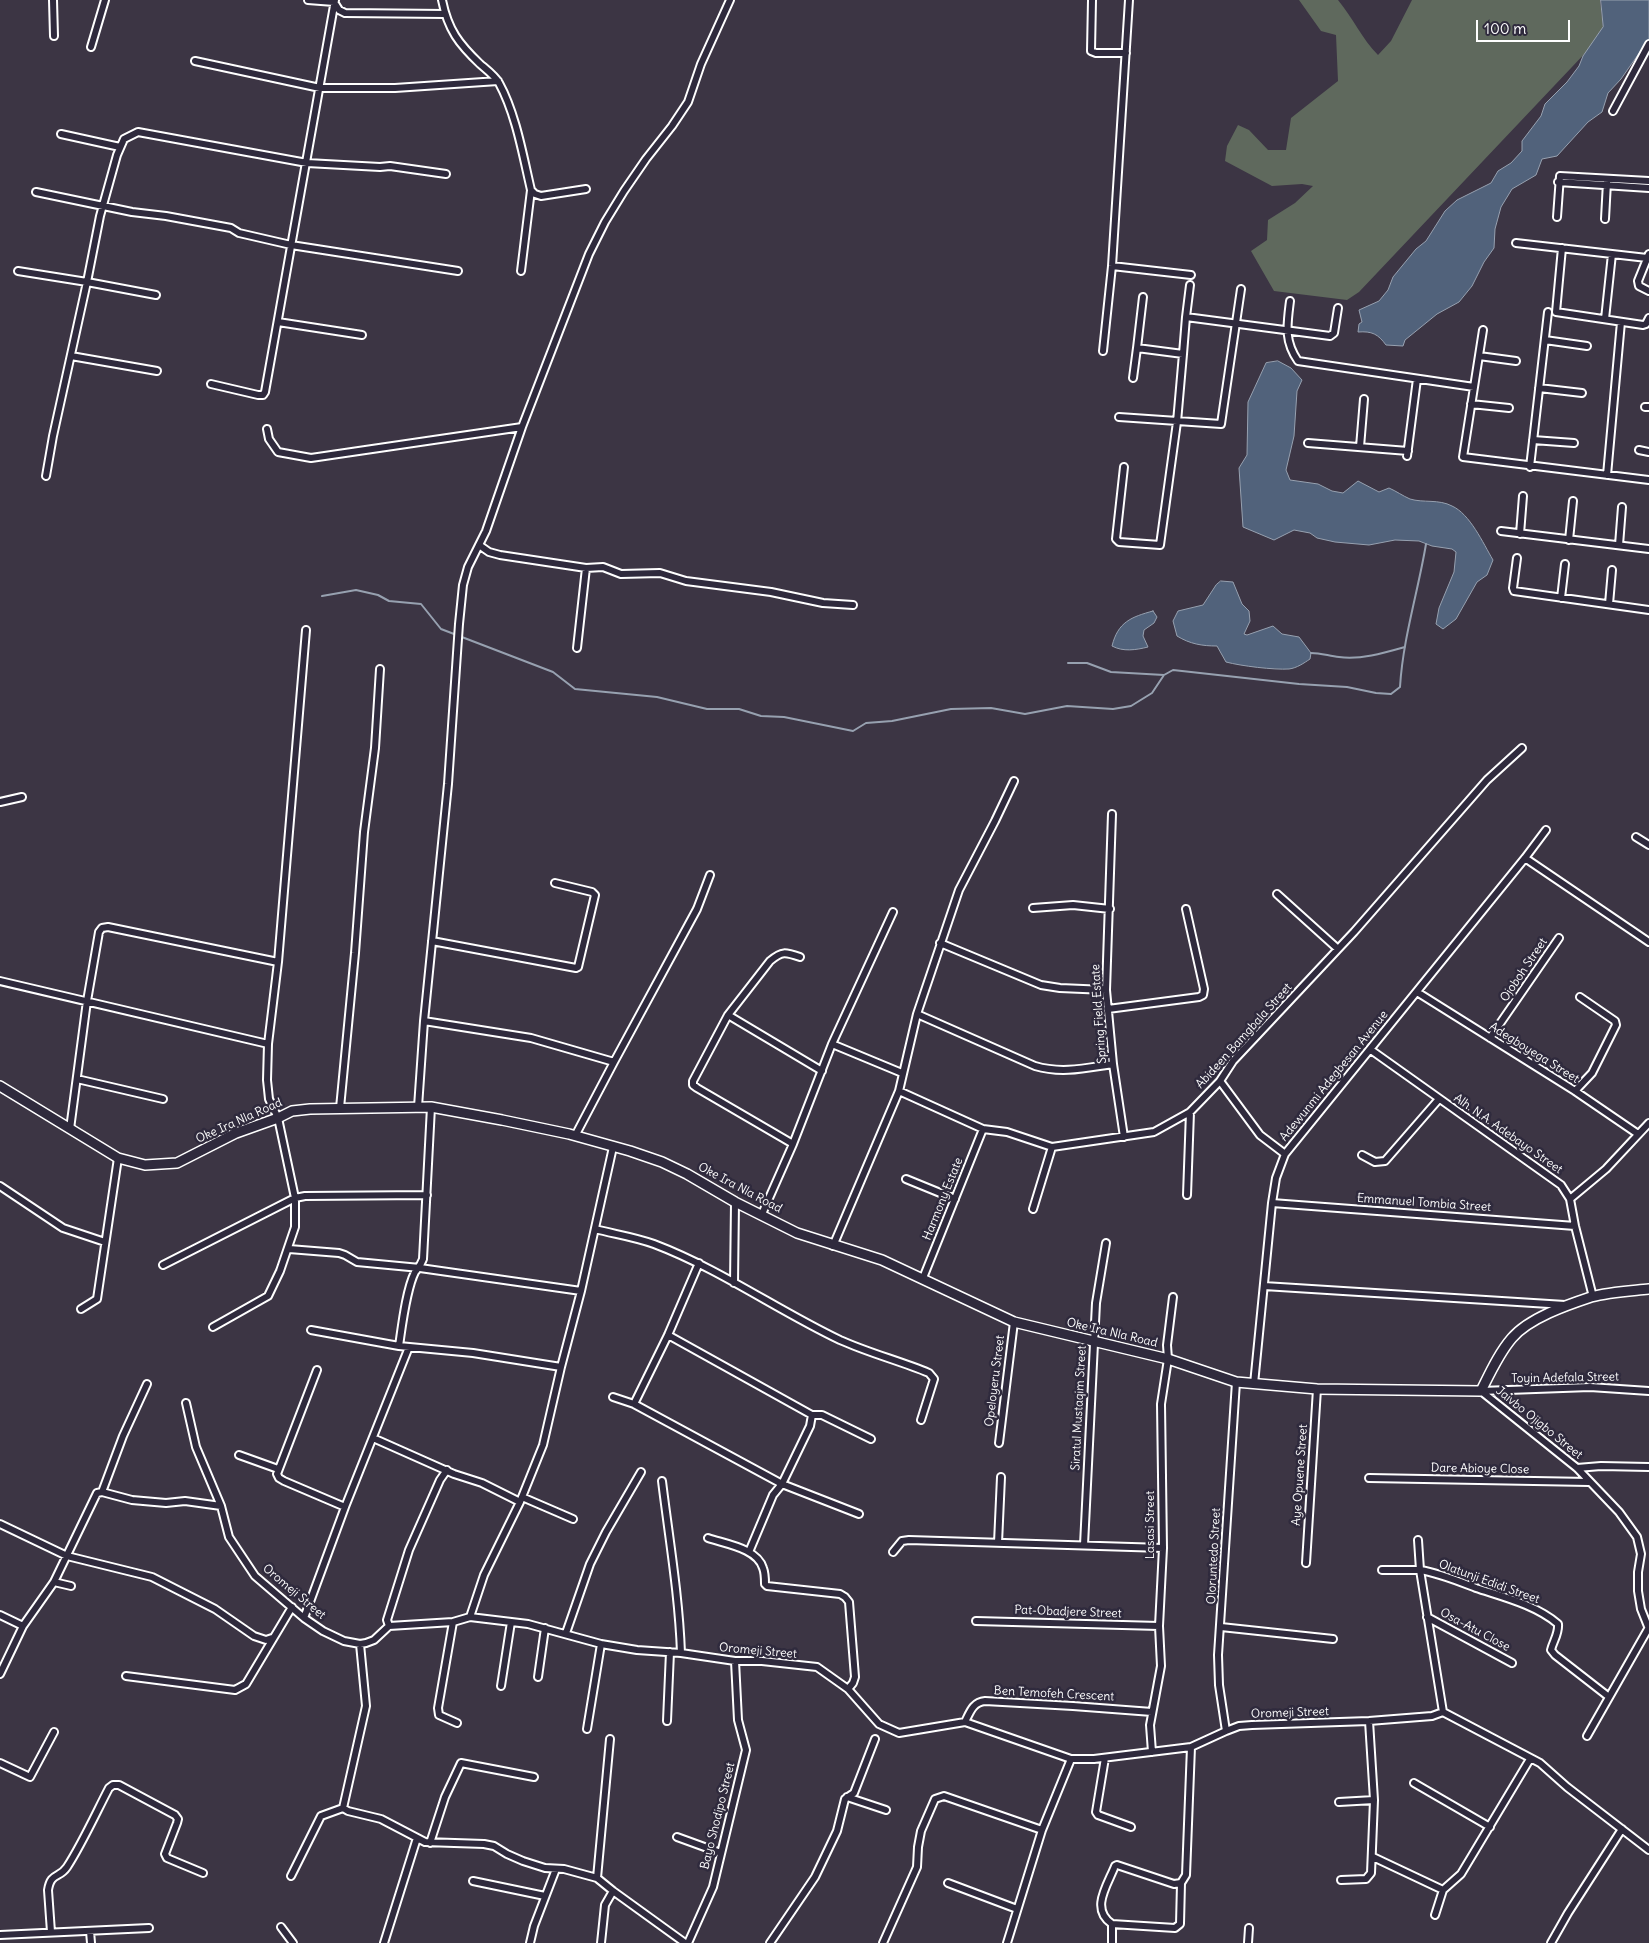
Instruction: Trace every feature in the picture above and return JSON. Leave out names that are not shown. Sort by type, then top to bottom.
[{"type":"street","points":[[53,0],[54,36]]},
{"type":"street","points":[[91,47],[105,0]]},
{"type":"street","points":[[308,0],[334,1]]},
{"type":"street","points":[[442,0],[445,14],[455,37],[462,47],[498,81],[509,107],[531,190],[521,271]]},
{"type":"street","points":[[418,1107],[424,1021],[448,784],[463,585],[468,567],[486,531],[522,427],[589,254],[605,222],[624,191],[688,102],[701,64],[730,0]]},
{"type":"street","points":[[1092,0],[1091,51],[1096,53],[1126,53]]},
{"type":"street","points":[[1102,351],[1112,266],[1130,0]]},
{"type":"street","points":[[334,1],[339,10],[345,13],[445,14]]},
{"type":"street","points":[[211,384],[263,395],[268,382],[334,1]]},
{"type":"street","points":[[1613,111],[1649,44]]},
{"type":"street","points":[[195,61],[320,88],[395,88],[498,81]]},
{"type":"street","points":[[46,476],[103,207],[124,139],[138,132],[307,163],[390,166],[446,174]]},
{"type":"street","points":[[61,134],[120,147]]},
{"type":"street","points":[[1557,217],[1559,179],[1649,181]]},
{"type":"street","points":[[1607,181],[1649,188]]},
{"type":"street","points":[[1605,219],[1607,181]]},
{"type":"street","points":[[531,190],[541,196],[586,189]]},
{"type":"street","points":[[36,192],[103,207],[231,228],[239,232],[291,245],[458,272]]},
{"type":"street","points":[[1516,243],[1612,254],[1648,256],[1638,284],[1649,291]]},
{"type":"street","points":[[1562,248],[1556,312],[1643,325],[1646,324],[1649,318]]},
{"type":"street","points":[[1605,319],[1612,254]]},
{"type":"street","points":[[1112,266],[1191,275]]},
{"type":"street","points":[[18,271],[156,295]]},
{"type":"street","points":[[1124,467],[1116,538],[1119,542],[1160,545],[1177,422],[1190,285]]},
{"type":"street","points":[[1119,417],[1219,425],[1223,422],[1241,289]]},
{"type":"street","points":[[1133,378],[1143,297]]},
{"type":"street","points":[[1290,301],[1286,330],[1292,352],[1298,361],[1474,387]]},
{"type":"street","points":[[1186,317],[1333,335],[1338,308]]},
{"type":"street","points":[[1530,466],[1548,312]]},
{"type":"street","points":[[278,322],[362,335]]},
{"type":"street","points":[[1607,475],[1621,322]]},
{"type":"street","points":[[1483,330],[1463,457],[1649,480]]},
{"type":"street","points":[[1545,340],[1587,346]]},
{"type":"street","points":[[1137,348],[1183,354]]},
{"type":"street","points":[[71,356],[157,371]]},
{"type":"street","points":[[1479,356],[1516,361]]},
{"type":"street","points":[[1308,442],[1407,453],[1417,379]]},
{"type":"street","points":[[1539,388],[1582,393]]},
{"type":"street","points":[[1360,447],[1364,400]]},
{"type":"street","points":[[1471,404],[1509,408]]},
{"type":"street","points":[[267,429],[269,439],[278,452],[311,458],[522,427]]},
{"type":"street","points":[[1533,440],[1574,443]]},
{"type":"street","points":[[1639,450],[1649,452]]},
{"type":"street","points":[[1520,534],[1523,496]]},
{"type":"street","points":[[1569,540],[1573,501]]},
{"type":"street","points":[[1619,545],[1622,507]]},
{"type":"street","points":[[1501,531],[1649,549]]},
{"type":"street","points":[[479,545],[489,552],[500,555],[586,568],[603,567],[622,574],[660,574],[686,580],[771,592],[823,603],[853,605]]},
{"type":"street","points":[[1516,558],[1513,590],[1649,610]]},
{"type":"street","points":[[1561,598],[1564,564]]},
{"type":"street","points":[[577,648],[586,568]]},
{"type":"street","points":[[1609,604],[1612,570]]},
{"type":"street","points":[[213,1327],[268,1296],[289,1248],[295,1227],[294,1198],[278,1118],[269,1099],[267,1080],[268,1044],[278,962],[306,630]]},
{"type":"street","points":[[340,1108],[355,953],[364,832],[375,748],[380,669]]},
{"type":"street","name":"Abideen Bamgbala Street","points":[[899,1091],[983,1129],[1007,1132],[1052,1147],[1154,1132],[1190,1112],[1220,1081],[1233,1061],[1338,949],[1487,780],[1522,748]]},
{"type":"street","points":[[833,1246],[899,1091],[917,1014],[958,890],[1014,781]]},
{"type":"street","points":[[0,802],[22,797]]},
{"type":"street","name":"Spring Field Estate","points":[[1112,814],[1106,990],[1113,1064],[1124,1137]]},
{"type":"street","name":"Adewunmi Adegbesan Avenue","points":[[1254,1384],[1272,1203],[1276,1178],[1285,1154],[1371,1050],[1546,830]]},
{"type":"street","points":[[1636,837],[1649,845]]},
{"type":"street","points":[[1525,858],[1649,942]]},
{"type":"street","points":[[575,1136],[697,909],[710,874]]},
{"type":"street","points":[[432,941],[576,968],[578,967],[595,895],[592,892],[555,883]]},
{"type":"street","points":[[1277,894],[1338,949]]},
{"type":"street","points":[[1033,908],[1073,904],[1110,909]]},
{"type":"street","points":[[1108,1009],[1199,998],[1203,994],[1204,989],[1186,909]]},
{"type":"street","points":[[762,1214],[793,1144],[832,1044],[893,912]]},
{"type":"street","points":[[70,1129],[86,1000],[99,932],[102,928],[108,927],[278,962]]},
{"type":"street","name":"Ojoboh Street","points":[[1490,1038],[1559,938]]},
{"type":"street","points":[[940,943],[1041,985],[1060,988],[1106,990]]},
{"type":"street","points":[[793,1144],[693,1084],[693,1080],[728,1015],[770,961],[778,954],[786,952],[800,957]]},
{"type":"street","points":[[0,981],[268,1044]]},
{"type":"street","name":"Adegboyega Street","points":[[1417,992],[1575,1091],[1638,1134]]},
{"type":"street","points":[[1575,1091],[1592,1073],[1616,1025],[1615,1021],[1580,997]]},
{"type":"street","points":[[917,1014],[1035,1066],[1050,1070],[1068,1070],[1113,1064]]},
{"type":"street","points":[[728,1015],[822,1071]]},
{"type":"street","points":[[424,1021],[531,1038],[614,1062]]},
{"type":"street","points":[[832,1044],[902,1072]]},
{"type":"street","name":"Alh. N.A. Adebayo Street","points":[[1371,1050],[1561,1185],[1570,1200],[1574,1226],[1592,1297]]},
{"type":"street","points":[[77,1079],[163,1099]]},
{"type":"street","points":[[1220,1081],[1260,1135],[1285,1154]]},
{"type":"street","name":"Oke Ira Nla Road","points":[[2,1090],[118,1158],[145,1165],[177,1163],[236,1133],[292,1111],[340,1108],[431,1107],[502,1120],[575,1136],[662,1162],[797,1233],[882,1260],[1014,1322],[1168,1359],[1236,1382],[1317,1389],[1481,1391]]},
{"type":"street","points":[[1362,1155],[1376,1162],[1385,1161],[1439,1099]]},
{"type":"street","points":[[399,1346],[405,1306],[415,1273],[420,1268],[423,1259],[431,1107]]},
{"type":"street","points":[[1187,1196],[1190,1112]]},
{"type":"street","points":[[1570,1200],[1606,1169],[1649,1123]]},
{"type":"street","name":"Harmony Estate","points":[[923,1278],[983,1129]]},
{"type":"street","points":[[470,1617],[484,1575],[521,1499],[543,1445],[613,1147]]},
{"type":"street","points":[[1033,1209],[1052,1147]]},
{"type":"street","points":[[81,1309],[97,1299],[118,1158]]},
{"type":"street","points":[[906,1179],[955,1199]]},
{"type":"street","points":[[0,1186],[63,1228],[105,1242]]},
{"type":"street","points":[[163,1265],[294,1198],[305,1196],[427,1195]]},
{"type":"street","points":[[734,1283],[735,1202]]},
{"type":"street","name":"Emmanuel Tombia Street","points":[[1272,1203],[1574,1226]]},
{"type":"street","points":[[595,1230],[652,1243],[699,1264],[784,1312],[840,1340],[929,1373],[934,1379],[920,1420]]},
{"type":"street","name":"Siratul Mustaqim Street","points":[[1084,1545],[1096,1303],[1106,1243]]},
{"type":"street","points":[[289,1248],[345,1254],[357,1262],[420,1268],[580,1291]]},
{"type":"street","points":[[634,1404],[668,1335],[699,1264]]},
{"type":"street","points":[[1264,1286],[1571,1305]]},
{"type":"street","points":[[1481,1391],[1496,1360],[1513,1337],[1528,1324],[1592,1297],[1649,1289]]},
{"type":"street","name":"Lasasi Street","points":[[1152,1752],[1150,1728],[1161,1666],[1159,1626],[1163,1548],[1161,1404],[1168,1359],[1167,1346],[1173,1297]]},
{"type":"street","name":"Opeloyeru Street","points":[[999,1443],[1014,1322]]},
{"type":"street","points":[[311,1330],[399,1346],[473,1353],[560,1367]]},
{"type":"street","points":[[668,1335],[812,1415],[822,1416],[871,1439]]},
{"type":"street","points":[[304,1618],[345,1506],[374,1438],[409,1347]]},
{"type":"street","points":[[317,1370],[277,1474],[284,1481],[345,1506]]},
{"type":"street","name":"Oloruntedo Street","points":[[1226,1731],[1219,1685],[1218,1655],[1236,1382]]},
{"type":"street","points":[[102,1492],[123,1436],[147,1384]]},
{"type":"street","name":"Toyin Adefala Street","points":[[1481,1391],[1590,1387],[1649,1391]]},
{"type":"street","name":"Aye Opuene Street","points":[[1306,1563],[1317,1389]]},
{"type":"street","name":"Jaivbo Ojigbo Street","points":[[1481,1391],[1577,1468],[1619,1512],[1637,1537],[1641,1554],[1638,1572],[1638,1591],[1641,1609],[1649,1629]]},
{"type":"street","points":[[613,1397],[634,1404],[782,1484],[859,1514]]},
{"type":"street","name":"Oromeji Street","points":[[186,1403],[196,1447],[221,1506],[229,1537],[255,1576],[304,1618],[323,1631],[344,1641],[360,1644]]},
{"type":"street","points":[[749,1552],[773,1495],[782,1484],[810,1426],[812,1415]]},
{"type":"street","points":[[374,1438],[447,1470],[573,1519]]},
{"type":"street","points":[[238,1455],[278,1469]]},
{"type":"street","points":[[1577,1468],[1601,1466],[1649,1467]]},
{"type":"street","points":[[344,1808],[366,1706],[360,1644],[374,1640],[389,1626],[387,1620],[410,1550],[440,1480],[447,1470]]},
{"type":"street","points":[[566,1633],[590,1564],[606,1532],[641,1472]]},
{"type":"street","points":[[998,1543],[1001,1477]]},
{"type":"street","name":"Dare Abioye Close","points":[[1369,1478],[1589,1482]]},
{"type":"street","points":[[662,1481],[680,1610],[681,1653]]},
{"type":"street","points":[[0,1674],[23,1626],[54,1582],[97,1493],[102,1492],[132,1500],[166,1503],[185,1501],[221,1506]]},
{"type":"street","points":[[0,1524],[67,1556],[152,1577],[215,1608],[254,1636],[266,1640],[272,1638]]},
{"type":"street","points":[[708,1538],[749,1552],[762,1564],[765,1584],[767,1586],[840,1594],[850,1602],[855,1677],[848,1689]]},
{"type":"street","points":[[893,1552],[902,1541],[909,1540],[1163,1548]]},
{"type":"street","points":[[1382,1570],[1420,1570],[1418,1540]]},
{"type":"street","name":"Olatunji Edidi Street","points":[[1443,1712],[1420,1570],[1435,1573],[1518,1602],[1552,1619],[1558,1624],[1558,1631],[1551,1650],[1554,1655],[1609,1697]]},
{"type":"street","points":[[54,1582],[71,1586]]},
{"type":"street","points":[[126,1676],[235,1690],[246,1684],[292,1607]]},
{"type":"street","points":[[0,1616],[23,1626]]},
{"type":"street","name":"Oromeji Street","points":[[389,1626],[453,1622],[470,1617],[545,1628],[601,1644],[637,1650],[681,1653],[734,1661],[762,1661],[817,1667],[848,1689],[879,1724],[894,1732],[965,1722],[1071,1759],[1105,1758],[1191,1746],[1239,1726],[1252,1724],[1369,1721],[1432,1716],[1443,1712]]},
{"type":"street","name":"Osa-Atu Close","points":[[1427,1617],[1512,1663]]},
{"type":"street","name":"Pat-Obadjere Street","points":[[976,1621],[1159,1626]]},
{"type":"street","points":[[453,1622],[438,1708],[440,1715],[457,1723]]},
{"type":"street","points":[[501,1686],[510,1622]]},
{"type":"street","points":[[1221,1627],[1333,1638]]},
{"type":"street","points":[[538,1677],[545,1628]]},
{"type":"street","points":[[1587,1736],[1649,1629]]},
{"type":"street","points":[[587,1729],[601,1644]]},
{"type":"street","points":[[667,1721],[670,1652]]},
{"type":"street","name":"Bayo Shodipo Street","points":[[686,1943],[713,1887],[746,1750],[738,1720],[734,1661]]},
{"type":"street","name":"Ben Temofeh Crescent","points":[[965,1722],[974,1705],[985,1701],[1152,1712]]},
{"type":"street","points":[[1443,1712],[1540,1763],[1649,1850]]},
{"type":"street","points":[[1341,1880],[1366,1879],[1371,1873],[1374,1800],[1369,1721]]},
{"type":"street","points":[[0,1763],[30,1777],[54,1732]]},
{"type":"street","points":[[598,1878],[610,1739]]},
{"type":"street","points":[[770,1943],[815,1877],[836,1831],[845,1799],[854,1792],[874,1739]]},
{"type":"street","points":[[1181,1883],[1174,1884],[1121,1865],[1115,1866],[1103,1895],[1100,1910],[1103,1917],[1112,1924],[1178,1927],[1181,1883],[1186,1875],[1191,1746]]},
{"type":"street","points":[[1105,1758],[1096,1812],[1098,1815],[1131,1826]]},
{"type":"street","points":[[1007,1943],[1042,1830],[1071,1759]]},
{"type":"street","points":[[1435,1915],[1443,1890],[1461,1874],[1530,1759]]},
{"type":"street","points":[[430,1843],[445,1797],[461,1763],[534,1777]]},
{"type":"street","points":[[1414,1783],[1490,1827]]},
{"type":"street","points":[[51,1932],[49,1884],[52,1877],[67,1867],[109,1788],[113,1785],[119,1784],[175,1815],[178,1819],[177,1823],[165,1854],[167,1858],[204,1873]]},
{"type":"street","points":[[883,1943],[917,1868],[921,1831],[935,1799],[944,1796],[1042,1830]]},
{"type":"street","points":[[847,1797],[886,1810]]},
{"type":"street","points":[[1339,1802],[1374,1800]]},
{"type":"street","points":[[344,1808],[348,1812],[381,1819],[430,1843],[484,1844],[494,1846],[522,1861],[545,1868],[573,1871],[598,1878],[613,1892],[686,1943]]},
{"type":"street","points":[[291,1876],[321,1816],[344,1808]]},
{"type":"street","points":[[1551,1943],[1568,1912],[1622,1830]]},
{"type":"street","points":[[677,1836],[721,1853]]},
{"type":"street","points":[[384,1943],[417,1838]]},
{"type":"street","points":[[1372,1857],[1443,1890]]},
{"type":"street","points":[[530,1943],[534,1926],[556,1869]]},
{"type":"street","points":[[473,1881],[545,1896]]},
{"type":"street","points":[[948,1883],[1017,1909]]},
{"type":"street","points":[[601,1943],[605,1905],[613,1892]]},
{"type":"street","points":[[1112,1924],[1112,1943]]},
{"type":"street","points":[[281,1927],[293,1943]]},
{"type":"street","points":[[0,1935],[149,1928]]},
{"type":"street","points":[[1248,1943],[1249,1928]]},
{"type":"street","points":[[90,1931],[91,1943]]},
{"type":"green space","points":[[1299,0],[1338,0],[1378,55],[1391,41],[1412,0],[1600,0],[1603,27],[1589,49],[1359,292],[1347,300],[1274,291],[1251,251],[1267,240],[1268,220],[1295,203],[1313,186],[1302,184],[1272,186],[1225,161],[1227,146],[1238,125],[1249,130],[1268,150],[1286,150],[1291,118],[1338,81],[1336,35],[1321,31]]},
{"type":"water","points":[[1601,0],[1649,0],[1649,39],[1621,79],[1608,93],[1602,112],[1588,122],[1557,156],[1542,159],[1536,175],[1512,189],[1501,207],[1495,229],[1494,248],[1484,262],[1472,286],[1459,302],[1437,314],[1405,340],[1403,346],[1386,345],[1374,334],[1358,332],[1359,324],[1362,322],[1359,310],[1379,301],[1388,290],[1393,277],[1416,249],[1426,241],[1445,211],[1457,200],[1491,183],[1498,171],[1511,163],[1522,151],[1522,141],[1541,116],[1545,104],[1567,82],[1603,27]]},
{"type":"water","points":[[1278,361],[1291,368],[1302,380],[1297,391],[1294,436],[1286,470],[1290,480],[1318,484],[1332,491],[1343,493],[1358,481],[1379,492],[1389,488],[1410,499],[1452,506],[1465,515],[1476,530],[1493,560],[1487,575],[1477,582],[1456,619],[1443,629],[1436,624],[1439,608],[1454,572],[1456,552],[1452,549],[1432,546],[1419,541],[1395,540],[1369,545],[1335,542],[1317,538],[1310,533],[1294,530],[1274,540],[1243,527],[1239,468],[1247,455],[1248,402],[1266,363]]},
{"type":"water","points":[[1221,581],[1233,582],[1242,604],[1249,611],[1250,621],[1244,634],[1247,635],[1273,626],[1282,634],[1299,637],[1311,653],[1310,659],[1289,669],[1240,665],[1226,662],[1217,646],[1196,644],[1177,636],[1173,621],[1178,611],[1203,605],[1216,585]]},
{"type":"water","points":[[1153,611],[1157,617],[1154,623],[1144,630],[1143,636],[1148,647],[1130,650],[1112,646],[1118,631],[1126,622]]},
{"type":"waterway","points":[[322,596],[356,590],[378,595],[389,601],[421,604],[441,629],[553,672],[575,689],[657,697],[707,709],[739,709],[761,716],[784,717],[853,731],[866,723],[892,721],[951,709],[991,708],[1025,714],[1067,706],[1113,709],[1131,706],[1152,693],[1164,675],[1173,670],[1299,684],[1347,687],[1391,694],[1400,687],[1407,633],[1426,544]]},
{"type":"waterway","points":[[1311,653],[1355,658],[1405,647]]},
{"type":"waterway","points":[[1068,663],[1087,663],[1111,672],[1164,675]]}]
